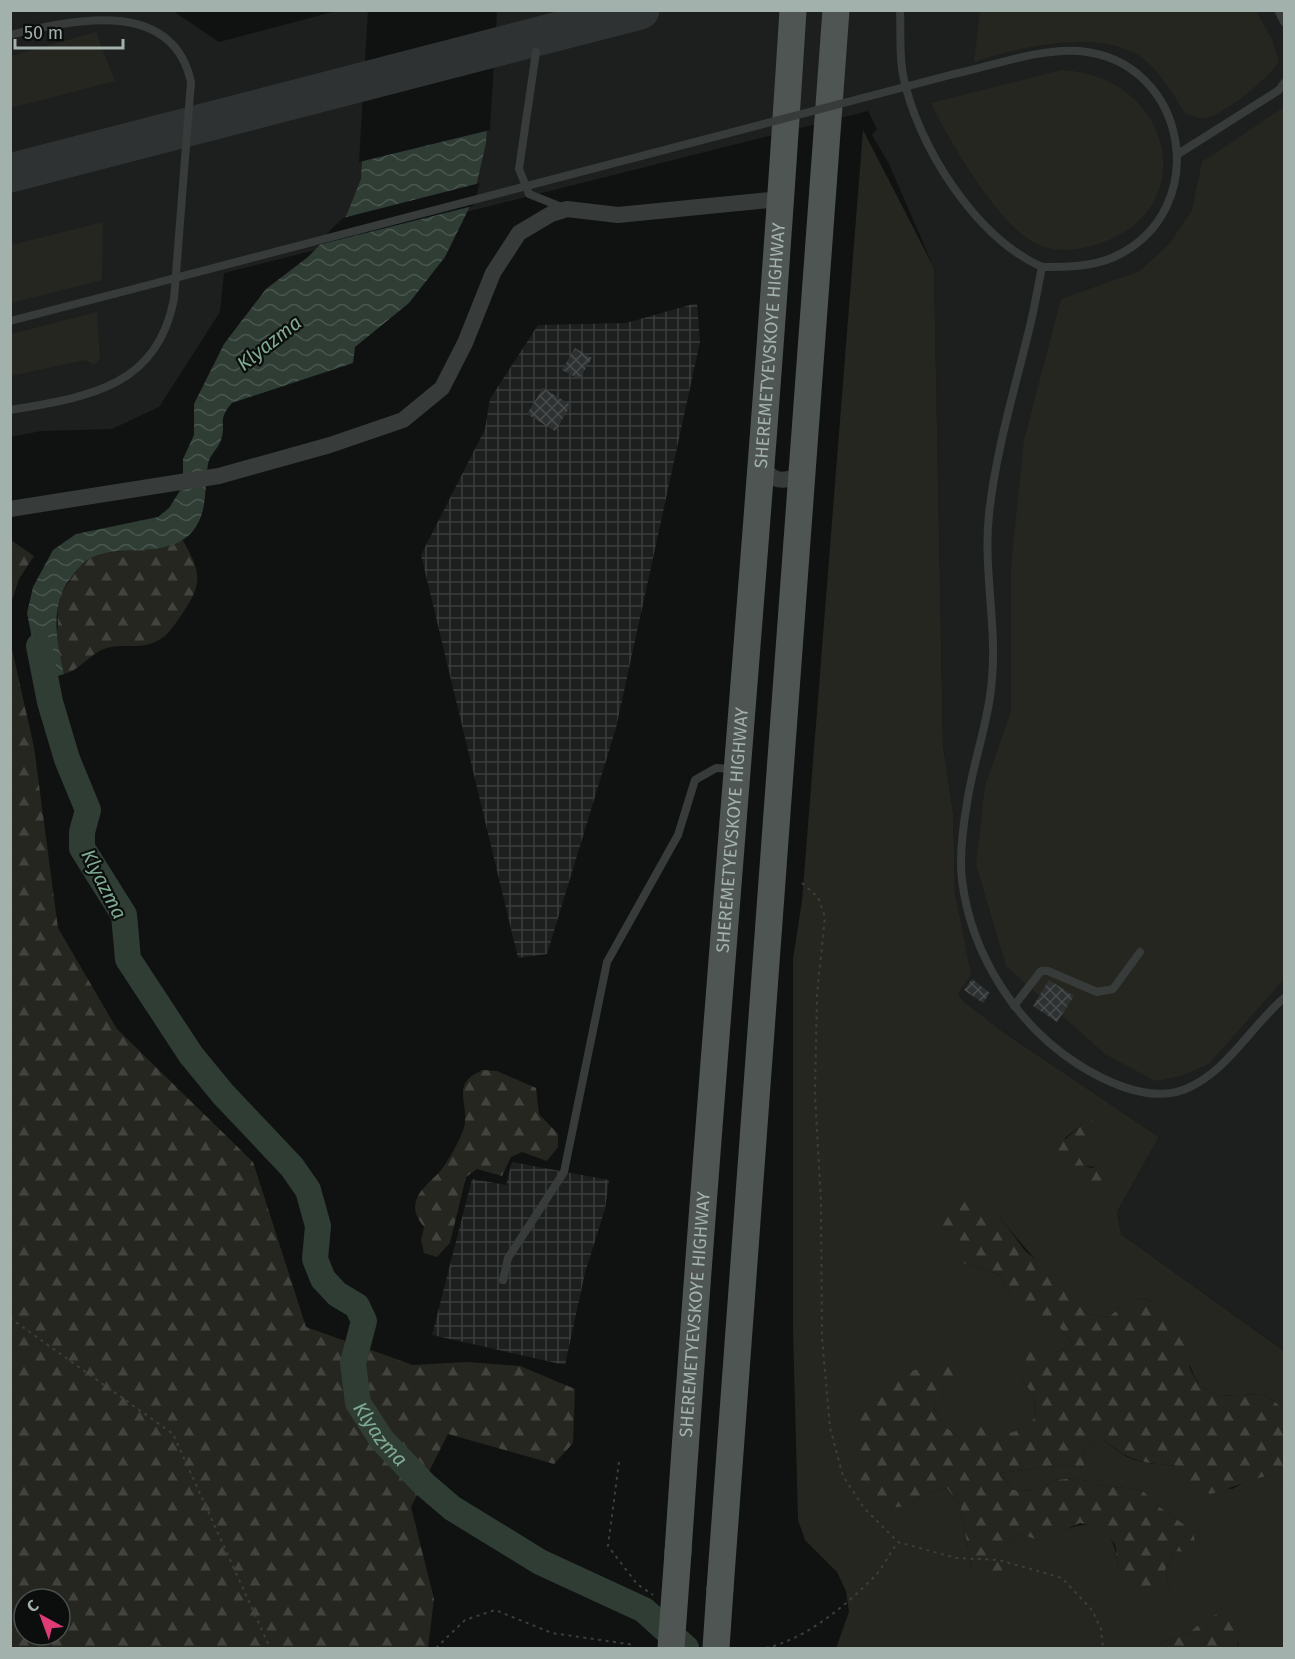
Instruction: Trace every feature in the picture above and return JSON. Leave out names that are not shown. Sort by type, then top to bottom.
[{"type":"main road","name":"SHEREMETYEVSKOYE HIGHWAY","points":[[671,1648],[696,1282],[762,459],[793,10]]},
{"type":"main road","points":[[716,1648],[836,10]]},
{"type":"street","points":[[10,509],[219,476],[330,445],[403,420],[442,388],[465,343],[493,273],[519,233],[551,214],[567,209],[618,215],[780,199]]},
{"type":"street","points":[[762,459],[764,469],[778,480],[796,476],[804,459]]},
{"type":"lane","points":[[10,321],[114,294],[954,74],[1056,51],[1080,51],[1104,56],[1126,66],[1146,80],[1159,97],[1177,136],[1178,174],[1172,195],[1147,233],[1131,247],[1098,262],[1073,267],[1042,267],[1021,257],[1006,246],[975,214],[942,170],[918,121],[903,73],[900,10]]},
{"type":"lane","points":[[1278,10],[1284,22]]},
{"type":"lane","points":[[10,35],[95,13],[122,11]]},
{"type":"lane","points":[[10,410],[80,395],[130,375],[150,357],[169,322],[174,299],[191,82],[187,59],[169,32],[158,24],[133,13]]},
{"type":"lane","points":[[536,52],[519,169],[529,194],[567,209]]},
{"type":"lane","points":[[1178,154],[1279,90],[1284,83]]},
{"type":"lane","points":[[1042,267],[1032,321],[996,466],[990,507],[989,595],[992,679],[967,803],[962,879],[975,935],[986,960],[1014,1006],[1067,1057],[1097,1076],[1130,1089],[1161,1094],[1182,1090],[1202,1080],[1228,1057],[1284,998]]},
{"type":"lane","points":[[503,1280],[508,1258],[564,1172],[607,962],[678,835],[695,780],[716,768],[737,769]]},
{"type":"lane","points":[[1014,1006],[1041,971],[1048,971],[1097,992],[1113,988],[1140,952]]},
{"type":"path","points":[[802,883],[818,897],[825,917],[817,994],[815,1095],[821,1202],[822,1338],[830,1428],[843,1476],[864,1508],[898,1542],[956,1558],[999,1560],[1062,1578],[1092,1610],[1101,1629],[1103,1648]]},
{"type":"path","points":[[10,1318],[173,1434],[270,1648]]},
{"type":"path","points":[[619,1462],[608,1546],[637,1584],[656,1597]]},
{"type":"path","points":[[766,1648],[782,1645],[823,1621],[873,1579],[898,1542]]},
{"type":"path","points":[[436,1648],[465,1620],[495,1610],[552,1633],[635,1645]]},
{"type":"shaded area","points":[[340,10],[1284,11],[1284,1351],[1121,1234],[1117,1212],[1159,1137],[1006,1034],[963,1001],[958,993],[960,926],[955,893],[953,812],[943,745],[934,268],[889,164],[872,135],[877,129],[868,111],[224,273],[220,312],[159,407],[112,429],[41,431],[11,437],[11,11],[173,11],[219,42]]},
{"type":"shaded area","points":[[697,303],[700,342],[616,728],[547,954],[518,958],[421,555],[485,429],[490,399],[538,325],[626,323]]},
{"type":"shaded area","points":[[512,1162],[609,1180],[605,1209],[585,1273],[565,1365],[432,1335],[472,1179],[506,1185]]},
{"type":"green space","points":[[980,11],[1256,11],[1272,39],[1279,62],[1234,104],[1213,116],[1204,118],[1185,113],[1163,80],[1147,62],[1130,51],[1110,45],[1087,42],[1038,46],[974,62]]},
{"type":"green space","points":[[96,32],[115,81],[11,108],[11,56]]},
{"type":"green space","points":[[1061,70],[1099,78],[1129,95],[1150,119],[1162,147],[1162,177],[1152,205],[1130,228],[1095,245],[1064,250],[1048,248],[1033,242],[1004,217],[975,179],[949,138],[931,103]]},
{"type":"green space","points":[[1284,107],[1284,979],[1209,1064],[1180,1076],[1155,1081],[1105,1054],[1006,966],[976,864],[985,786],[1011,711],[1011,566],[1024,440],[1061,299],[1140,271],[1170,243],[1192,210],[1202,162]]},
{"type":"green space","points":[[863,130],[934,268],[943,745],[953,812],[955,893],[971,975],[958,993],[963,1001],[1006,1034],[1159,1137],[1117,1212],[1121,1234],[1284,1351],[1284,1409],[1264,1394],[1220,1396],[1199,1386],[1165,1312],[1147,1298],[1126,1302],[1109,1317],[1087,1314],[1031,1255],[1000,1217],[959,1262],[1001,1275],[1010,1295],[1023,1311],[1040,1315],[1058,1326],[1073,1345],[1053,1353],[1021,1378],[1034,1396],[1036,1418],[1021,1429],[1008,1434],[978,1426],[960,1438],[943,1425],[933,1406],[949,1392],[872,1394],[855,1434],[853,1456],[909,1506],[926,1493],[947,1488],[960,1505],[972,1570],[1002,1545],[1021,1534],[1040,1541],[1067,1529],[1080,1525],[1091,1525],[1100,1528],[1108,1535],[1114,1547],[1118,1565],[1170,1590],[1165,1570],[1175,1551],[1193,1531],[1158,1506],[1142,1490],[1098,1485],[1077,1478],[1055,1480],[1037,1491],[1013,1490],[1000,1473],[1064,1465],[1085,1468],[1083,1446],[1103,1439],[1121,1453],[1138,1461],[1179,1466],[1192,1483],[1232,1489],[1251,1479],[1272,1475],[1284,1484],[1284,1648],[1237,1648],[1239,1643],[1205,1619],[1189,1633],[1169,1639],[1156,1648],[836,1648],[849,1612],[846,1591],[837,1572],[805,1540],[798,1520],[793,1328],[793,959],[802,901]],"holes":[[[1087,1116],[1079,1157],[1084,1166],[1095,1167],[1069,1175],[1064,1165],[1065,1138],[1081,1125]]]},
{"type":"green space","points":[[103,222],[102,280],[11,303],[11,245]]},
{"type":"green space","points":[[97,312],[100,359],[94,365],[85,360],[11,376],[11,334]]},
{"type":"green space","points":[[182,539],[196,569],[197,585],[189,603],[165,636],[151,644],[101,650],[76,669],[64,674],[55,639],[58,626],[57,599],[81,565],[92,557],[105,553],[171,546]]},
{"type":"green space","points":[[11,540],[34,556],[19,579],[11,603]]},
{"type":"green space","points":[[11,645],[34,747],[58,928],[117,1029],[253,1162],[306,1327],[413,1365],[466,1362],[520,1366],[575,1389],[573,1443],[554,1464],[448,1434],[411,1507],[434,1599],[428,1648],[11,1648]]},
{"type":"green space","points":[[483,1070],[497,1071],[536,1088],[539,1114],[558,1134],[558,1147],[547,1161],[522,1152],[511,1157],[502,1176],[477,1169],[466,1177],[450,1243],[437,1257],[424,1253],[421,1240],[424,1227],[418,1218],[415,1205],[423,1188],[442,1169],[456,1147],[465,1123],[463,1089],[472,1076]]},
{"type":"green space","points":[[1086,1116],[1095,1122],[1096,1143],[1079,1157],[1084,1166],[1106,1172],[1106,1181],[1098,1191],[1072,1186],[1064,1165],[1057,1157],[1058,1146],[1081,1125]]},
{"type":"green space","points":[[960,1199],[1000,1217],[1025,1251],[1043,1265],[1087,1314],[1109,1317],[1126,1302],[1147,1298],[1165,1312],[1193,1346],[1189,1367],[1199,1386],[1220,1396],[1264,1394],[1284,1409],[1284,1484],[1271,1475],[1210,1494],[1191,1483],[1179,1466],[1138,1460],[1121,1453],[1103,1439],[1083,1446],[1085,1468],[1064,1465],[1000,1473],[1013,1490],[1037,1491],[1055,1480],[1077,1478],[1098,1485],[1142,1490],[1158,1506],[1193,1531],[1197,1553],[1175,1551],[1165,1570],[1170,1590],[1127,1585],[1118,1565],[1115,1544],[1101,1528],[1080,1523],[1040,1541],[1021,1534],[1002,1545],[1007,1566],[990,1580],[972,1570],[960,1505],[947,1488],[926,1493],[909,1506],[887,1508],[859,1478],[853,1453],[858,1423],[870,1396],[889,1379],[951,1361],[958,1375],[949,1392],[933,1406],[943,1425],[960,1438],[978,1425],[995,1432],[1008,1433],[1029,1424],[1036,1417],[1034,1396],[1021,1378],[1017,1355],[1035,1342],[1053,1353],[1073,1345],[1052,1322],[1023,1312],[1010,1295],[1001,1275],[959,1262],[941,1222],[939,1201]]},
{"type":"green space","points":[[1225,1611],[1243,1622],[1237,1648],[1156,1648],[1169,1639],[1189,1633],[1205,1619]]},
{"type":"water","points":[[371,11],[494,11],[486,143],[473,200],[445,257],[409,303],[355,347],[353,363],[232,403],[224,414],[221,440],[209,460],[202,512],[191,533],[167,546],[107,553],[83,563],[63,589],[59,601],[56,625],[64,674],[37,683],[35,653],[27,613],[33,587],[53,550],[76,534],[158,517],[169,508],[183,486],[183,459],[194,435],[194,404],[224,344],[266,289],[308,257],[345,219],[361,179]]},
{"type":"pier","points":[[368,10],[497,10],[490,130],[359,162]]},
{"type":"pier","points":[[480,183],[473,206],[314,246],[343,218]]},
{"type":"building","points":[[575,348],[592,358],[579,379],[562,370]]},
{"type":"building","points":[[543,388],[571,405],[555,431],[527,414]]},
{"type":"building","points":[[972,979],[990,993],[983,1003],[964,990]]},
{"type":"building","points":[[1049,980],[1074,996],[1057,1022],[1033,1006]]},
{"type":"waterway","name":"Klyazma","points":[[39,646],[50,702],[67,759],[88,810],[82,832],[82,848],[124,915],[128,959],[191,1055],[223,1094],[292,1167],[308,1190],[318,1226],[315,1259],[323,1279],[337,1294],[357,1306],[364,1321],[353,1363],[358,1403],[382,1440],[424,1484],[452,1508],[540,1562],[644,1610],[686,1648]]},
{"type":"taxiway","points":[[10,173],[640,10]]}]
